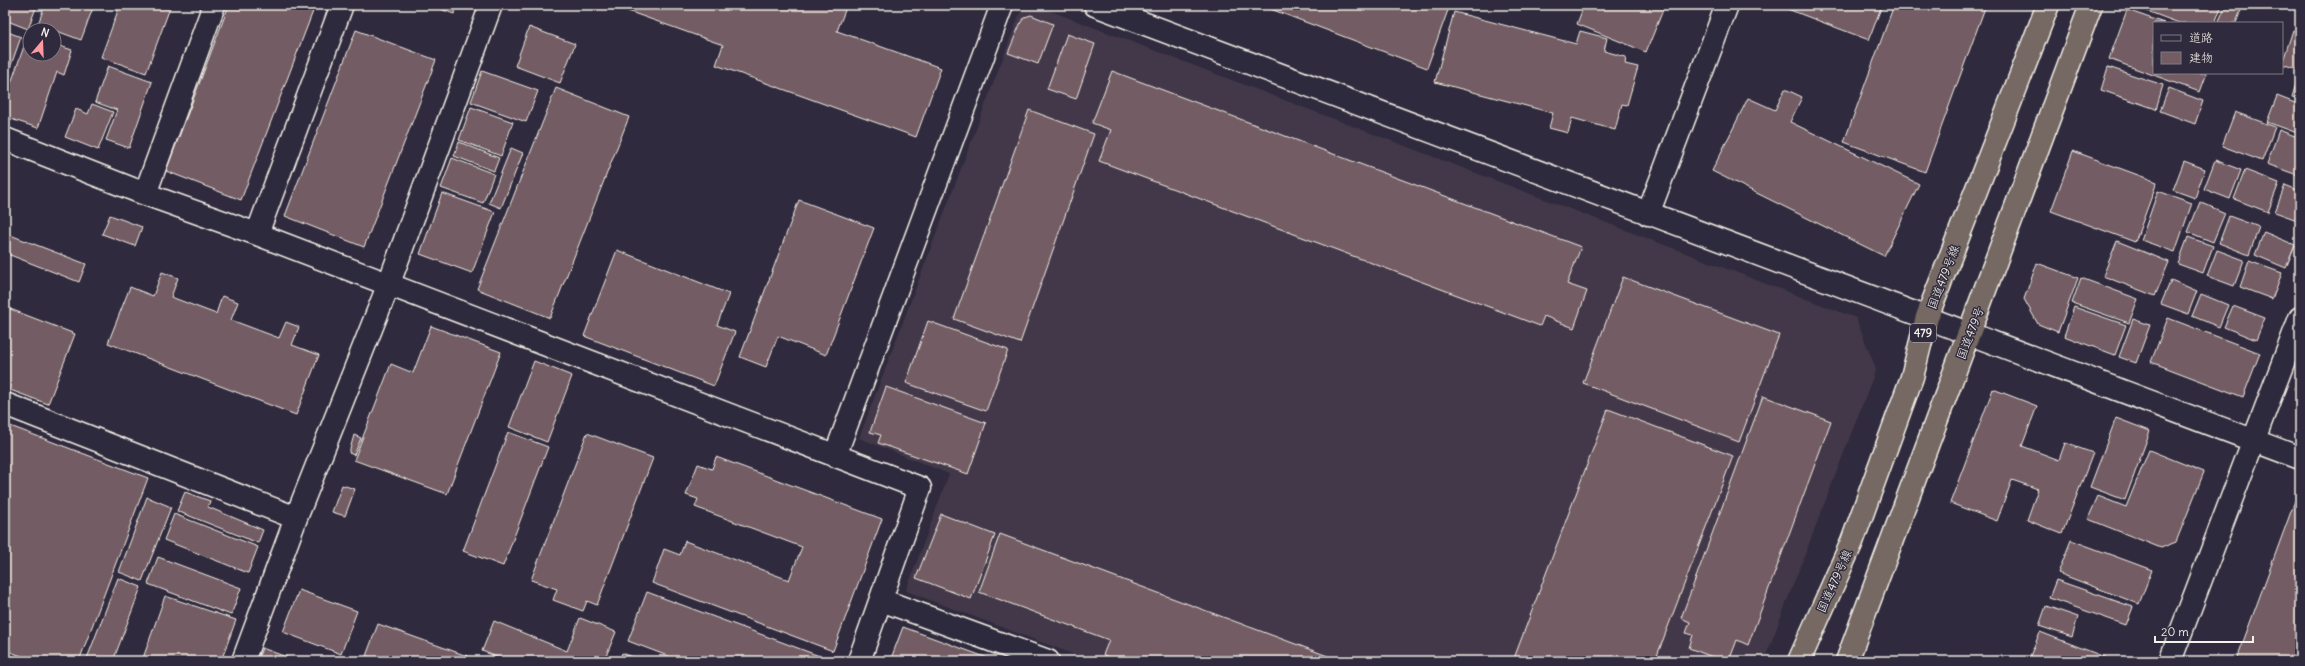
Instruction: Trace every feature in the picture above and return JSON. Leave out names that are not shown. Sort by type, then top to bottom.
[{"type":"highway","name":"国道479号線","points":[[1799,661],[1852,542],[1912,377],[1927,317],[2048,5]]},
{"type":"highway","name":"国道479号","points":[[1847,661],[2092,5]]},
{"type":"street","points":[[145,194],[214,5]]},
{"type":"street","points":[[256,234],[342,5]]},
{"type":"street","points":[[243,661],[296,518],[388,286],[491,5]]},
{"type":"street","points":[[834,456],[1002,5]]},
{"type":"street","points":[[1095,5],[1125,10],[1648,214],[1927,317],[1970,335],[2300,458]]},
{"type":"street","points":[[1648,214],[1727,5]]},
{"type":"street","points":[[5,139],[145,194],[256,234],[388,286],[920,488],[859,661]]},
{"type":"street","points":[[2170,661],[2300,318]]},
{"type":"street","points":[[5,404],[296,518]]},
{"type":"street","points":[[881,600],[1048,661]]},
{"type":"shaded area","points":[[1023,5],[1035,5],[1856,318],[1876,369],[1764,661],[1091,661],[906,591],[949,474],[859,438]]},
{"type":"building","points":[[5,5],[37,5],[31,22],[22,22],[22,27],[5,20]]},
{"type":"building","points":[[45,5],[94,5],[81,40],[62,33],[62,22],[39,22]]},
{"type":"building","points":[[120,5],[171,5],[146,73],[101,57]]},
{"type":"building","points":[[229,5],[315,6],[241,200],[166,171]]},
{"type":"building","points":[[430,5],[458,5],[454,14]]},
{"type":"building","points":[[611,5],[847,5],[837,31],[941,68],[916,137],[716,65],[723,45]]},
{"type":"building","points":[[1260,5],[1435,5],[1448,10],[1427,68]]},
{"type":"building","points":[[1584,5],[1665,5],[1646,52],[1577,24]]},
{"type":"building","points":[[1777,5],[1882,5],[1869,40]]},
{"type":"building","points":[[1894,5],[1986,5],[1925,172],[1844,142]]},
{"type":"building","points":[[2131,5],[2216,5],[2221,7],[2215,22],[2176,22]]},
{"type":"building","points":[[2226,5],[2243,5],[2236,22],[2218,22]]},
{"type":"building","points":[[2127,10],[2161,22],[2153,22],[2153,74],[2207,74],[2200,92],[2109,59]]},
{"type":"building","points":[[1454,12],[1576,44],[1580,31],[1607,38],[1604,51],[1626,57],[1625,64],[1638,67],[1627,105],[1622,104],[1615,130],[1572,118],[1568,133],[1549,128],[1553,113],[1435,82]]},
{"type":"building","points":[[1031,15],[1053,24],[1038,64],[1008,53],[1021,22],[1025,17]]},
{"type":"building","points":[[529,27],[575,44],[560,83],[515,66]]},
{"type":"building","points":[[356,30],[436,60],[364,247],[285,216]]},
{"type":"building","points":[[2293,30],[2300,32],[2300,70],[2283,64]]},
{"type":"building","points":[[5,31],[21,37],[5,82]]},
{"type":"building","points":[[1067,34],[1095,44],[1076,99],[1047,89]]},
{"type":"building","points":[[62,47],[72,50],[64,75],[57,72],[38,128],[5,117],[5,100],[22,52],[22,62],[62,62]]},
{"type":"building","points":[[108,66],[152,82],[129,148],[106,140],[117,110],[95,102]]},
{"type":"building","points":[[2108,67],[2163,85],[2156,109],[2101,90]]},
{"type":"building","points":[[482,71],[538,91],[526,122],[471,102]]},
{"type":"building","points":[[1112,71],[1581,247],[1567,284],[1587,291],[1574,328],[1544,316],[1540,326],[1099,161],[1111,130],[1092,123]]},
{"type":"building","points":[[2300,74],[2300,99],[2292,97]]},
{"type":"building","points":[[556,88],[629,117],[550,318],[477,289]]},
{"type":"building","points":[[2169,88],[2203,101],[2195,124],[2160,111]]},
{"type":"building","points":[[1785,89],[1802,97],[1790,122],[1919,184],[1884,256],[1712,171],[1748,98],[1775,110]]},
{"type":"building","points":[[2277,96],[2300,105],[2300,134],[2267,122]]},
{"type":"building","points":[[92,104],[113,112],[98,150],[65,137],[76,109],[88,114]]},
{"type":"building","points":[[471,107],[513,122],[501,156],[459,140]]},
{"type":"building","points":[[1029,110],[1094,134],[1020,343],[954,319]]},
{"type":"building","points":[[2235,112],[2275,127],[2262,161],[2222,146]]},
{"type":"building","points":[[2279,130],[2300,138],[2300,176],[2267,164]]},
{"type":"building","points":[[459,142],[499,158],[494,171],[454,156]]},
{"type":"building","points":[[511,148],[523,153],[501,208],[489,203]]},
{"type":"building","points":[[2073,151],[2157,182],[2135,242],[2051,211]]},
{"type":"building","points":[[452,158],[494,174],[483,203],[441,188]]},
{"type":"building","points":[[2215,160],[2241,170],[2230,199],[2204,189]]},
{"type":"building","points":[[2184,161],[2205,169],[2195,198],[2173,190]]},
{"type":"building","points":[[2245,170],[2279,183],[2268,212],[2234,199]]},
{"type":"building","points":[[2285,185],[2300,191],[2300,221],[2275,212]]},
{"type":"building","points":[[2158,191],[2192,203],[2175,252],[2141,240]]},
{"type":"building","points":[[442,193],[495,212],[472,273],[420,254]]},
{"type":"building","points":[[799,200],[874,228],[826,355],[778,336],[766,367],[740,357]]},
{"type":"building","points":[[2200,202],[2225,213],[2213,242],[2188,232]]},
{"type":"building","points":[[110,215],[142,227],[135,246],[102,234]]},
{"type":"building","points":[[2229,216],[2259,227],[2249,255],[2219,243]]},
{"type":"building","points":[[2264,232],[2295,245],[2286,268],[2255,255]]},
{"type":"building","points":[[5,233],[86,264],[79,282],[5,253]]},
{"type":"building","points":[[2188,237],[2213,246],[2203,273],[2178,264]]},
{"type":"building","points":[[2117,241],[2169,262],[2155,296],[2103,276]]},
{"type":"building","points":[[617,250],[729,294],[717,325],[735,332],[714,386],[584,336]]},
{"type":"building","points":[[2217,250],[2244,260],[2234,286],[2207,276]]},
{"type":"building","points":[[2249,261],[2282,273],[2272,299],[2240,287]]},
{"type":"building","points":[[2037,263],[2078,278],[2058,332],[2038,324],[2024,299]]},
{"type":"building","points":[[162,272],[178,278],[171,297],[216,314],[222,296],[238,302],[231,320],[279,338],[286,322],[299,327],[292,345],[319,355],[296,415],[108,343],[130,287],[153,296]]},
{"type":"building","points":[[1623,277],[1779,335],[1739,442],[1583,383]]},
{"type":"building","points":[[2081,278],[2138,299],[2129,323],[2072,303]]},
{"type":"building","points":[[2171,280],[2197,291],[2188,314],[2161,304]]},
{"type":"building","points":[[2201,294],[2228,305],[2219,327],[2192,316]]},
{"type":"building","points":[[2233,306],[2265,318],[2256,340],[2224,327]]},
{"type":"building","points":[[5,307],[75,334],[48,404],[5,388]]},
{"type":"building","points":[[2074,307],[2126,325],[2115,355],[2064,336]]},
{"type":"building","points":[[2168,318],[2260,353],[2243,397],[2151,362]]},
{"type":"building","points":[[2133,319],[2150,325],[2136,363],[2119,357]]},
{"type":"building","points":[[928,321],[1008,350],[986,411],[906,383]]},
{"type":"building","points":[[431,326],[501,352],[447,494],[354,460],[391,364],[413,373]]},
{"type":"building","points":[[534,361],[572,376],[547,442],[509,427]]},
{"type":"building","points":[[2300,373],[2300,391],[2294,389]]},
{"type":"building","points":[[886,387],[986,423],[968,474],[878,443],[881,435],[870,432]]},
{"type":"building","points":[[1993,389],[2037,406],[2022,446],[2059,460],[2065,443],[2093,453],[2062,534],[2027,520],[2038,489],[2012,480],[1997,521],[1950,503]]},
{"type":"building","points":[[1763,396],[1831,421],[1748,645],[1737,640],[1729,661],[1723,661],[1689,648],[1693,635],[1686,633],[1690,622],[1681,618]]},
{"type":"building","points":[[1608,409],[1733,456],[1655,661],[1513,661]]},
{"type":"building","points":[[2116,418],[2150,431],[2125,500],[2090,487]]},
{"type":"building","points":[[5,424],[148,478],[79,661],[35,661],[5,650]]},
{"type":"building","points":[[508,432],[548,447],[503,566],[463,551]]},
{"type":"building","points":[[587,433],[653,458],[597,605],[587,601],[583,611],[553,600],[557,589],[531,580]]},
{"type":"building","points":[[354,435],[361,438],[354,455],[349,453]]},
{"type":"building","points":[[2149,450],[2204,472],[2176,542],[2161,548],[2088,519],[2098,496],[2126,507]]},
{"type":"building","points":[[716,457],[882,519],[833,651],[652,583],[664,549],[680,555],[685,541],[789,580],[802,547],[695,507],[698,499],[686,495],[698,464],[712,469]]},
{"type":"building","points":[[342,485],[355,489],[345,516],[332,512]]},
{"type":"building","points":[[185,492],[210,501],[208,507],[263,530],[258,543],[177,511]]},
{"type":"building","points":[[147,497],[171,507],[142,581],[119,572]]},
{"type":"building","points":[[2296,498],[2300,499],[2300,661],[2236,661]]},
{"type":"building","points":[[174,514],[258,547],[248,573],[164,540]]},
{"type":"building","points":[[941,514],[995,535],[971,599],[916,578]]},
{"type":"building","points":[[1000,534],[1341,661],[1119,661],[1103,655],[1109,640],[979,592]]},
{"type":"building","points":[[2071,540],[2152,570],[2139,604],[2058,573]]},
{"type":"building","points":[[158,557],[241,588],[231,615],[148,584]]},
{"type":"building","points":[[118,578],[141,587],[113,661],[86,661]]},
{"type":"building","points":[[2056,580],[2133,607],[2126,625],[2049,598]]},
{"type":"building","points":[[299,590],[357,611],[341,654],[283,632]]},
{"type":"building","points":[[647,592],[830,660],[681,661],[628,641]]},
{"type":"building","points":[[165,596],[236,620],[221,661],[142,661]]},
{"type":"building","points":[[2046,606],[2078,617],[2072,637],[2039,626]]},
{"type":"building","points":[[580,618],[616,632],[604,661],[507,661],[482,651],[494,621],[567,651]]},
{"type":"building","points":[[378,624],[481,661],[381,661],[366,656]]},
{"type":"building","points":[[903,627],[996,661],[890,661]]},
{"type":"building","points":[[2040,632],[2115,661],[2028,661]]},
{"type":"building","points":[[262,648],[297,661],[257,661]]},
{"type":"building","points":[[622,653],[644,661],[619,661]]}]
